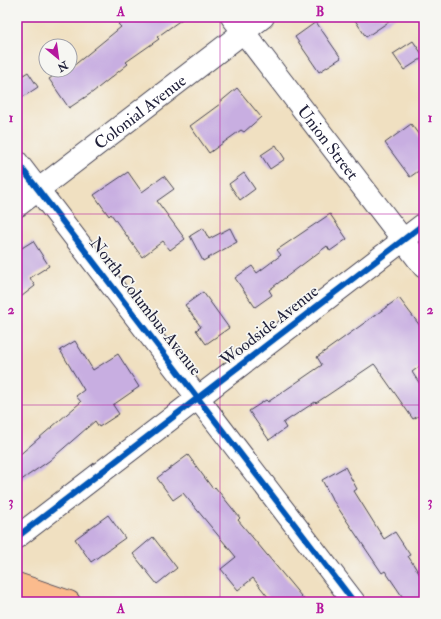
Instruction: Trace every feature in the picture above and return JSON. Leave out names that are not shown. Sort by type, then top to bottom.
[{"type":"main road","points":[[17,584],[70,602]]},
{"type":"street","name":"Colonial Avenue","points":[[17,206],[238,24],[263,17]]},
{"type":"street","name":"Union Street","points":[[238,24],[424,267]]},
{"type":"street","name":"North Columbus Avenue","points":[[17,162],[354,602]]},
{"type":"street","name":"Woodside Avenue","points":[[17,537],[424,224]]},
{"type":"building","points":[[128,17],[185,17],[157,37],[159,39],[126,62],[128,64],[93,92],[69,108],[49,79],[78,78],[78,62],[121,27],[118,24]]},
{"type":"building","points":[[353,17],[396,17],[366,37]]},
{"type":"building","points":[[316,22],[341,58],[319,72],[295,37]]},
{"type":"building","points":[[413,41],[424,57],[404,70],[393,54]]},
{"type":"building","points":[[28,72],[38,87],[23,97],[17,89],[17,79]]},
{"type":"building","points":[[237,88],[261,117],[244,132],[241,130],[209,153],[190,126],[220,104],[219,103]]},
{"type":"building","points":[[411,124],[424,142],[424,167],[410,177],[385,143]]},
{"type":"building","points":[[276,145],[285,159],[270,169],[261,155]]},
{"type":"building","points":[[128,172],[142,192],[164,176],[174,189],[157,201],[185,239],[170,250],[163,241],[142,257],[111,214],[109,216],[94,195]]},
{"type":"building","points":[[244,173],[255,189],[240,200],[229,184]]},
{"type":"building","points":[[330,214],[347,239],[330,251],[327,246],[269,290],[272,295],[255,307],[235,278],[252,266],[257,273],[281,255],[277,250]]},
{"type":"building","points":[[203,228],[209,239],[230,228],[237,242],[203,261],[190,236]]},
{"type":"building","points":[[33,241],[49,266],[30,278],[35,286],[17,300],[17,251]]},
{"type":"building","points":[[203,292],[229,328],[206,344],[196,330],[201,327],[185,305]]},
{"type":"building","points":[[399,298],[424,331],[424,363],[412,372],[424,390],[424,413],[413,419],[374,364],[283,423],[286,428],[269,440],[249,411],[266,400],[268,402],[322,365],[317,357]]},
{"type":"building","points":[[75,341],[93,370],[118,354],[139,387],[113,405],[119,414],[99,427],[95,421],[49,461],[17,483],[17,457],[81,402],[76,396],[84,390],[60,350]]},
{"type":"building","points":[[188,455],[213,489],[215,487],[240,518],[238,520],[306,602],[272,602],[253,578],[238,590],[221,569],[236,557],[183,493],[173,500],[157,478]]},
{"type":"building","points":[[345,467],[357,489],[354,491],[384,539],[395,532],[424,581],[424,597],[417,602],[406,602],[385,571],[382,573],[332,499],[322,480]]},
{"type":"building","points":[[108,515],[125,538],[91,562],[75,539]]},
{"type":"building","points":[[153,537],[177,568],[157,584],[133,554]]},
{"type":"cycle path","points":[[17,162],[354,602]]},
{"type":"cycle path","points":[[17,537],[424,224]]}]
